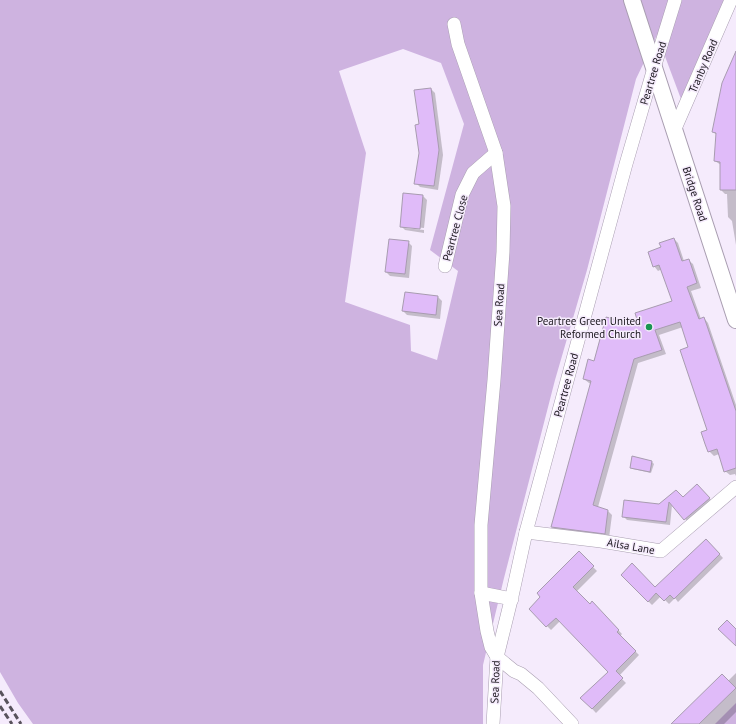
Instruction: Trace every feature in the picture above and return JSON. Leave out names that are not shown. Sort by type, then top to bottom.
[{"type":"street","name":"Bridge Road","points":[[632,0],[736,320]]},
{"type":"street","name":"Peartree Road","points":[[497,658],[512,599],[526,532],[626,164],[675,0]]},
{"type":"street","name":"Tranby Road","points":[[674,131],[731,0]]},
{"type":"street","name":"Sea Road","points":[[454,24],[458,44],[496,153],[504,206],[494,372],[480,525],[481,593],[487,631],[491,647],[497,658],[493,724]]},
{"type":"street","name":"Peartree Close","points":[[445,266],[462,195],[473,173],[496,153]]},
{"type":"street","name":"Ailsa Lane","points":[[526,532],[607,542],[661,552],[736,487]]},
{"type":"street","points":[[481,593],[512,599]]},
{"type":"street","points":[[497,658],[514,671],[521,674],[538,688],[572,724]]},
{"type":"shaded area","points":[[0,0],[724,0],[681,99],[657,35],[636,79],[587,270],[555,380],[483,665],[483,724],[33,724],[18,703],[0,672]],"holes":[[[403,49],[441,63],[464,124],[430,250],[458,271],[437,360],[411,351],[410,325],[345,302],[366,153],[339,71]]]},
{"type":"shaded area","points":[[736,703],[736,724],[715,724]]},
{"type":"building","points":[[736,51],[736,190],[720,190],[720,162],[714,161],[716,133],[712,132],[722,83]]},
{"type":"building","points":[[431,88],[439,150],[434,186],[414,184],[419,153],[415,125],[419,124],[414,90]]},
{"type":"building","points":[[403,193],[423,195],[420,229],[400,227]]},
{"type":"building","points":[[674,238],[682,261],[689,259],[697,283],[687,287],[699,319],[704,317],[736,411],[736,468],[724,472],[717,449],[708,452],[701,432],[707,430],[680,350],[688,347],[680,322],[655,330],[662,350],[634,359],[593,505],[608,510],[605,534],[551,527],[591,381],[583,379],[588,359],[594,361],[606,317],[639,326],[635,313],[672,301],[659,265],[653,267],[648,252],[661,247],[659,243]]},
{"type":"building","points":[[389,239],[409,241],[405,274],[385,272]]},
{"type":"building","points":[[405,292],[438,296],[436,315],[402,311]]},
{"type":"building","points":[[632,456],[652,461],[650,472],[630,468]]},
{"type":"building","points":[[697,484],[710,498],[684,520],[669,502],[666,522],[622,517],[624,500],[659,504],[676,490],[683,497]]},
{"type":"building","points":[[706,539],[720,554],[674,599],[670,595],[664,601],[656,593],[648,602],[621,575],[632,563],[655,587]]},
{"type":"building","points":[[579,551],[594,566],[573,587],[590,604],[592,601],[619,630],[617,632],[636,651],[616,671],[623,678],[592,709],[580,698],[608,672],[556,618],[546,627],[529,609],[540,597],[537,593]]},
{"type":"building","points":[[727,620],[736,629],[736,646],[718,629]]},
{"type":"building","points":[[722,674],[736,688],[699,724],[671,724]]},
{"type":"railway","points":[[0,691],[21,724]]},
{"type":"railway","points":[[0,706],[12,724]]},
{"type":"place","name":"Peartree Green United Reformed Church","points":[[649,327]]}]
